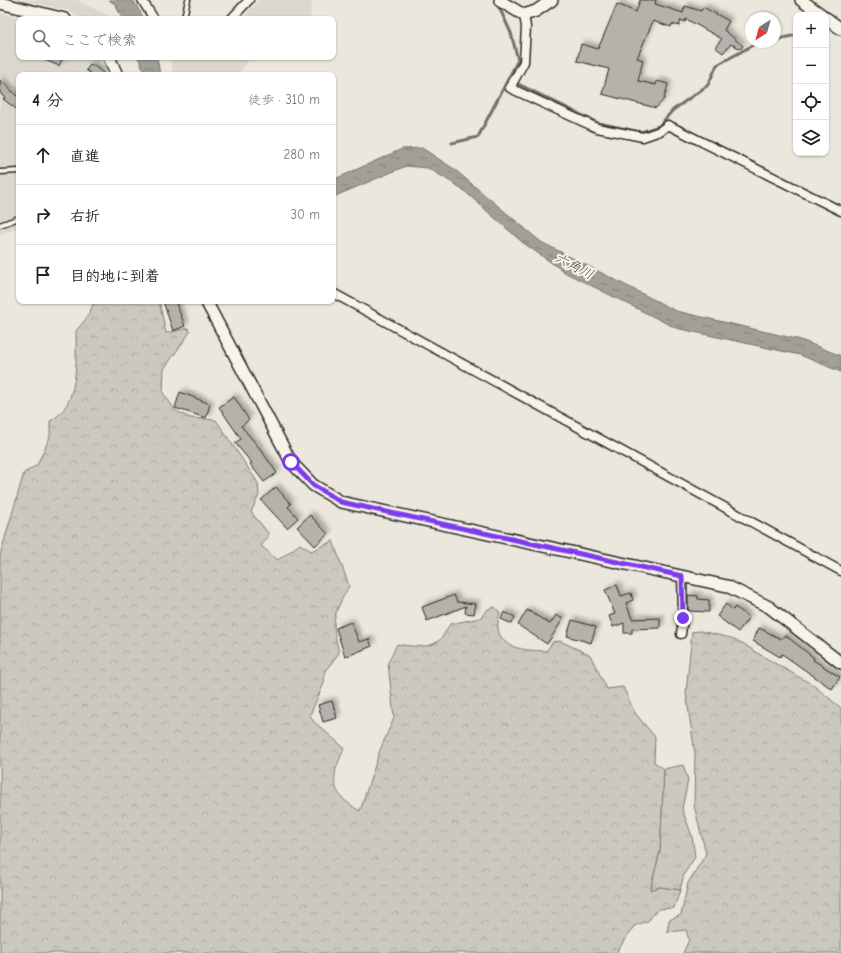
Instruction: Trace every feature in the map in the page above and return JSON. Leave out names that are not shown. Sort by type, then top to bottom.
[{"type":"street","points":[[142,0],[152,16]]},
{"type":"street","points":[[234,16],[249,0]]},
{"type":"street","points":[[499,0],[524,14],[536,11],[552,0]]},
{"type":"street","points":[[801,0],[818,12]]},
{"type":"street","points":[[0,3],[53,16]]},
{"type":"street","points":[[524,14],[526,27],[524,62],[510,88],[597,128],[642,137],[660,131],[668,125],[841,210]]},
{"type":"street","points":[[829,20],[841,29]]},
{"type":"street","points":[[111,60],[116,72]]},
{"type":"street","points":[[336,295],[841,571]]},
{"type":"street","points":[[208,304],[291,462],[313,485],[341,502],[727,586],[769,607],[841,663]]},
{"type":"street","points":[[681,634],[683,618],[682,576]]},
{"type":"lane","points":[[184,16],[188,0]]},
{"type":"lane","points":[[0,172],[16,171]]},
{"type":"lane","points":[[0,225],[16,219]]},
{"type":"shaded area","points":[[23,0],[77,0],[108,16],[77,16],[66,10]]},
{"type":"shaded area","points":[[259,0],[312,0],[310,16],[245,16]]},
{"type":"shaded area","points":[[0,13],[16,17],[16,60],[105,60],[111,72],[16,72],[16,229],[0,234]]},
{"type":"shaded area","points":[[171,60],[249,60],[239,72],[173,72]]},
{"type":"green space","points":[[94,304],[160,304],[166,333],[188,328],[190,332],[164,369],[163,393],[176,411],[190,418],[216,420],[258,483],[259,495],[251,512],[268,533],[268,537],[261,546],[278,560],[300,544],[311,551],[333,541],[349,586],[339,605],[335,618],[334,625],[339,653],[325,671],[324,683],[310,715],[313,721],[344,749],[336,769],[335,777],[335,784],[342,798],[360,811],[380,750],[394,718],[388,663],[397,644],[407,646],[428,646],[437,642],[441,638],[450,624],[480,618],[488,609],[495,607],[500,613],[498,629],[505,642],[510,645],[517,648],[546,651],[553,642],[560,641],[590,655],[607,689],[623,687],[635,713],[655,737],[654,762],[664,769],[660,851],[650,890],[660,887],[680,890],[674,908],[658,909],[648,921],[634,926],[616,953],[0,953],[0,555],[24,473],[37,465],[50,437],[50,421],[60,414],[67,405],[76,368],[76,331],[86,319]]},
{"type":"green space","points":[[700,631],[731,638],[744,644],[813,685],[841,708],[841,953],[683,953],[689,940],[686,930],[667,932],[669,920],[681,915],[688,883],[706,854],[694,805],[695,754],[686,693],[692,632]]},
{"type":"green space","points":[[683,765],[688,780],[682,809],[692,836],[695,857],[684,874],[680,890],[660,887],[650,890],[660,851],[664,769]]},
{"type":"water","points":[[109,0],[133,0],[142,16],[121,16],[116,5]]},
{"type":"water","points":[[139,60],[158,60],[160,72],[145,72]]},
{"type":"water","name":"六角川","points":[[422,148],[454,169],[541,242],[676,311],[801,340],[841,356],[841,372],[800,355],[676,328],[566,273],[522,242],[461,188],[428,168],[406,166],[336,196],[336,179],[402,149]]},
{"type":"building","points":[[640,0],[656,0],[655,4],[683,13],[685,6],[701,11],[703,7],[729,21],[724,30],[743,46],[741,49],[731,44],[723,53],[715,47],[722,39],[686,19],[685,22],[681,20],[679,26],[672,24],[671,27],[653,21],[637,58],[643,60],[638,81],[656,85],[657,81],[668,84],[664,99],[656,108],[602,94],[609,69],[577,61],[581,44],[598,49],[617,4],[636,12]]},
{"type":"building","points":[[45,60],[62,60],[59,66]]},
{"type":"building","points":[[91,64],[102,72],[89,72],[86,70]]},
{"type":"building","points":[[0,80],[16,95],[16,109],[3,99],[5,98],[0,93]]},
{"type":"building","points":[[164,304],[176,304],[185,326],[173,331]]},
{"type":"building","points":[[180,392],[210,404],[206,418],[175,408]]},
{"type":"building","points":[[234,397],[249,420],[241,426],[261,450],[277,473],[264,482],[250,464],[252,463],[235,443],[241,439],[219,407]]},
{"type":"building","points":[[276,487],[291,504],[288,507],[298,518],[287,528],[261,500]]},
{"type":"building","points":[[310,515],[328,534],[315,546],[297,527]]},
{"type":"building","points":[[617,585],[621,596],[631,593],[633,600],[626,603],[632,619],[660,618],[660,628],[632,629],[632,633],[624,633],[624,623],[613,627],[609,616],[615,614],[605,590]]},
{"type":"building","points":[[454,595],[457,602],[476,604],[474,614],[465,613],[466,606],[427,621],[422,607]]},
{"type":"building","points":[[688,595],[698,596],[698,599],[709,600],[709,612],[688,611]]},
{"type":"building","points":[[726,604],[733,610],[735,607],[749,617],[738,632],[717,616]]},
{"type":"building","points":[[527,610],[550,624],[556,615],[563,619],[547,644],[518,625]]},
{"type":"building","points":[[504,612],[515,617],[512,624],[501,619]]},
{"type":"building","points":[[572,620],[596,627],[591,643],[567,636]]},
{"type":"building","points":[[351,622],[359,642],[369,639],[372,646],[345,657],[336,628]]},
{"type":"building","points":[[759,628],[781,639],[785,635],[814,658],[813,660],[840,677],[832,689],[782,654],[780,657],[753,641]]},
{"type":"building","points":[[332,701],[337,718],[323,722],[318,705]]},
{"type":"waterway","points":[[452,143],[478,137],[518,60],[511,33],[499,7]]},
{"type":"waterway","points":[[781,39],[793,36]]},
{"type":"waterway","points":[[508,79],[598,123],[641,132],[659,126],[673,110],[708,85],[717,65],[748,48]]},
{"type":"route","points":[[291,462],[313,485],[341,502],[682,576],[683,618]]}]
